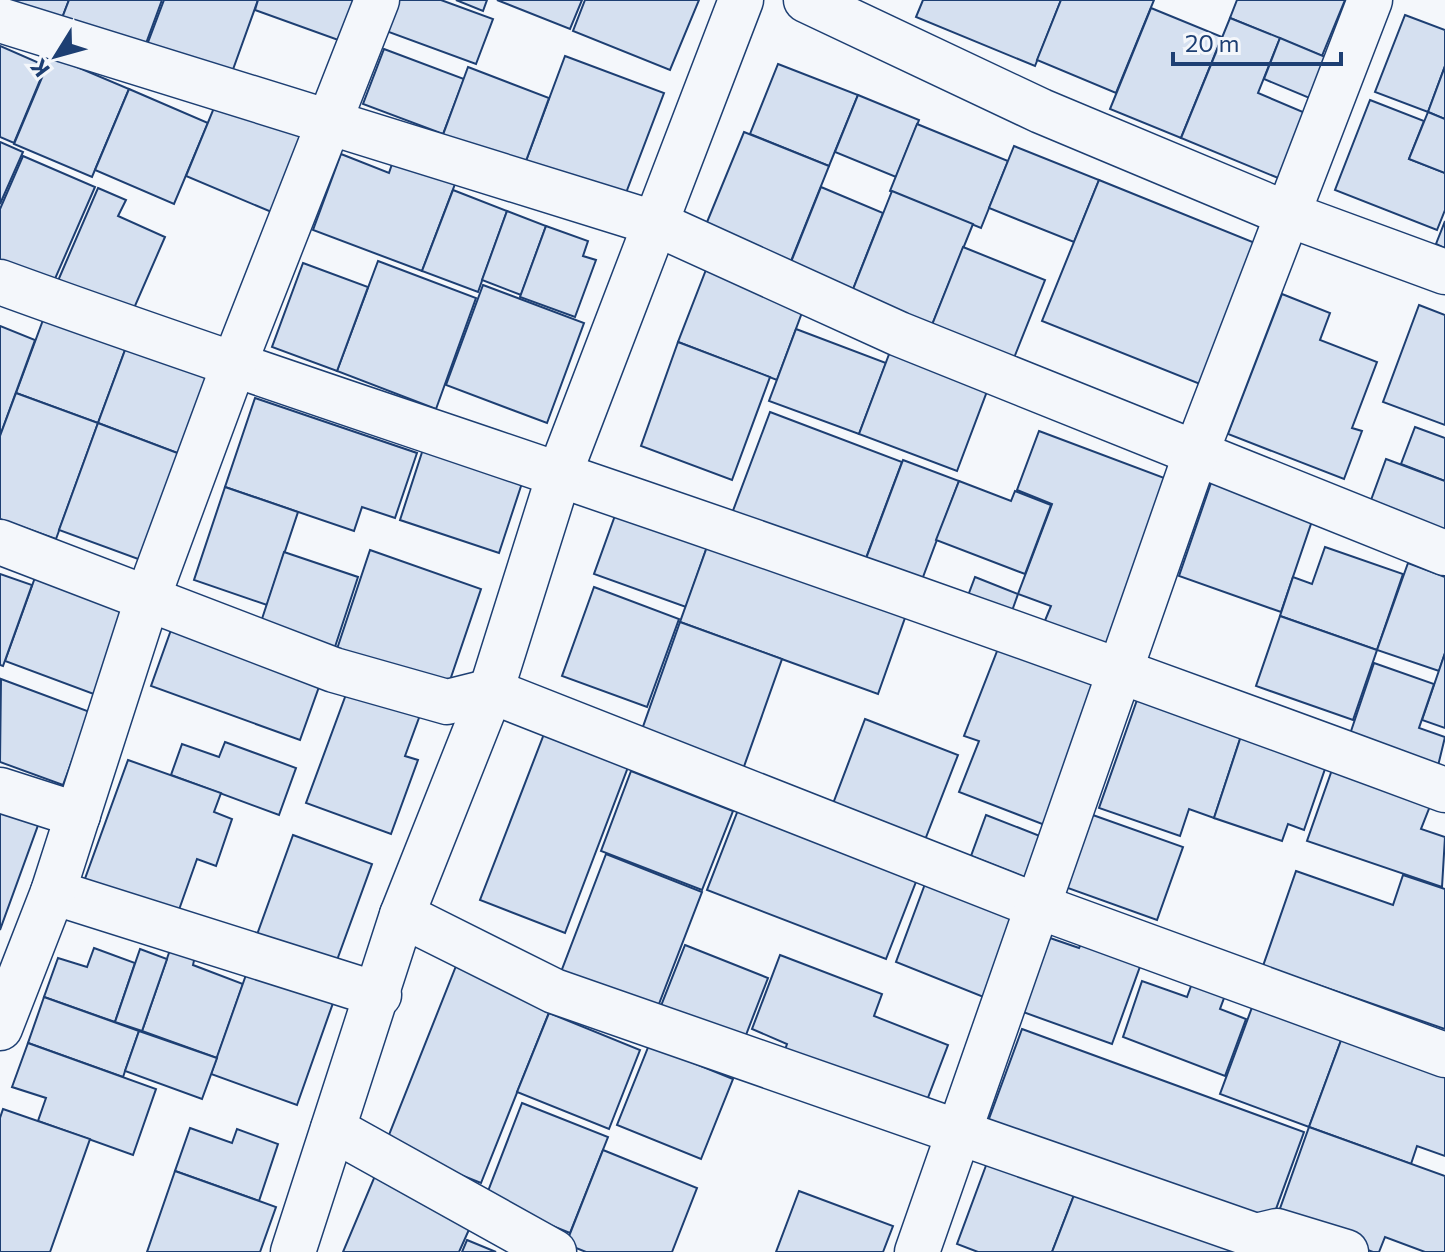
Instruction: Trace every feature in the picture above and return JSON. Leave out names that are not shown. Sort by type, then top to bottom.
[{"type":"street","points":[[0,1028],[53,892],[148,597],[233,367],[332,122],[377,0]]},
{"type":"street","points":[[293,1252],[379,995],[402,915],[491,691],[559,475],[741,0]]},
{"type":"street","points":[[806,0],[1041,111],[1287,214],[1445,272]]},
{"type":"street","points":[[917,1252],[1196,453],[1370,0]]},
{"type":"street","points":[[0,20],[657,224],[899,334],[1445,553]]},
{"type":"street","points":[[0,282],[233,367],[559,475],[1121,670],[1445,790]]},
{"type":"street","points":[[0,542],[334,670],[447,702],[491,691],[1040,907],[1445,1055]]},
{"type":"street","points":[[0,790],[78,815]]},
{"type":"street","points":[[53,892],[379,995]]},
{"type":"street","points":[[402,915],[554,991],[958,1135],[1256,1236],[1277,1231],[1346,1252]]},
{"type":"street","points":[[333,1129],[554,1252]]},
{"type":"building","points":[[0,0],[69,0],[59,26]]},
{"type":"building","points":[[69,0],[162,0],[141,57],[59,26]]},
{"type":"building","points":[[164,0],[258,0],[231,75],[147,45]]},
{"type":"building","points":[[258,0],[356,0],[341,41],[255,10]]},
{"type":"building","points":[[397,0],[441,0],[493,19],[476,64],[386,31]]},
{"type":"building","points":[[456,0],[487,0],[483,11]]},
{"type":"building","points":[[497,0],[582,0],[570,29]]},
{"type":"building","points":[[585,0],[699,0],[670,70],[573,31]]},
{"type":"building","points":[[923,0],[1061,0],[1035,66],[916,17]]},
{"type":"building","points":[[1061,0],[1154,0],[1116,93],[1037,60]]},
{"type":"building","points":[[1237,0],[1345,0],[1322,56],[1230,18]]},
{"type":"building","points":[[1151,8],[1222,37],[1181,138],[1110,109]]},
{"type":"building","points":[[1405,15],[1445,30],[1445,66],[1428,112],[1375,92]]},
{"type":"building","points":[[1230,18],[1280,38],[1258,93],[1310,115],[1283,180],[1181,138]]},
{"type":"building","points":[[1280,38],[1335,61],[1319,102],[1264,79]]},
{"type":"building","points":[[0,46],[46,66],[14,143],[0,137]]},
{"type":"building","points":[[384,49],[464,79],[443,134],[363,104]]},
{"type":"building","points":[[51,56],[129,89],[92,177],[14,144]]},
{"type":"building","points":[[565,56],[664,93],[621,206],[523,169]]},
{"type":"building","points":[[778,64],[858,95],[829,166],[750,134]]},
{"type":"building","points":[[1445,66],[1445,119],[1428,112]]},
{"type":"building","points":[[468,67],[549,98],[523,169],[440,143]]},
{"type":"building","points":[[129,89],[208,123],[174,204],[95,170]]},
{"type":"building","points":[[858,95],[919,120],[896,177],[835,152]]},
{"type":"building","points":[[218,98],[314,139],[281,216],[186,176]]},
{"type":"building","points":[[1370,100],[1424,121],[1409,159],[1445,173],[1445,210],[1437,230],[1335,190]]},
{"type":"building","points":[[1428,112],[1445,119],[1445,173],[1409,159]]},
{"type":"building","points":[[917,124],[1008,161],[981,228],[890,191]]},
{"type":"building","points":[[744,132],[829,166],[791,261],[705,227]]},
{"type":"building","points":[[0,142],[23,152],[0,204]]},
{"type":"building","points":[[1014,146],[1099,180],[1074,242],[989,208]]},
{"type":"building","points":[[341,154],[389,173],[393,161],[455,184],[422,271],[313,230]]},
{"type":"building","points":[[23,156],[95,187],[51,288],[0,266],[0,209]]},
{"type":"building","points":[[1099,180],[1260,245],[1205,386],[1042,321]]},
{"type":"building","points":[[821,187],[883,213],[848,302],[785,277]]},
{"type":"building","points":[[98,188],[126,200],[118,216],[165,237],[128,322],[54,290]]},
{"type":"building","points":[[453,190],[507,211],[478,292],[422,271]]},
{"type":"building","points":[[892,191],[973,224],[928,335],[848,302]]},
{"type":"building","points":[[507,211],[546,226],[521,295],[482,280]]},
{"type":"building","points":[[1445,221],[1445,248],[1436,244]]},
{"type":"building","points":[[546,226],[588,241],[583,256],[596,260],[575,317],[520,297]]},
{"type":"building","points":[[963,247],[1045,280],[1010,368],[928,335]]},
{"type":"building","points":[[378,261],[476,298],[436,409],[337,371]]},
{"type":"building","points":[[709,262],[807,299],[777,380],[678,342]]},
{"type":"building","points":[[303,263],[368,287],[337,371],[272,347]]},
{"type":"building","points":[[483,285],[584,323],[547,423],[446,385]]},
{"type":"building","points":[[1282,294],[1330,313],[1320,340],[1377,362],[1352,428],[1362,431],[1344,479],[1228,434]]},
{"type":"building","points":[[1419,305],[1445,315],[1445,425],[1383,402]]},
{"type":"building","points":[[46,312],[128,342],[98,423],[16,393]]},
{"type":"building","points":[[0,326],[35,340],[0,436]]},
{"type":"building","points":[[796,329],[886,363],[859,434],[769,401]]},
{"type":"building","points":[[128,342],[217,375],[188,457],[98,423]]},
{"type":"building","points":[[678,342],[770,377],[732,480],[641,446]]},
{"type":"building","points":[[891,349],[989,386],[957,471],[859,434]]},
{"type":"building","points":[[16,393],[98,423],[56,539],[0,519],[0,436]]},
{"type":"building","points":[[255,398],[417,453],[395,518],[362,507],[354,531],[225,487]]},
{"type":"building","points":[[770,412],[902,462],[863,566],[731,516]]},
{"type":"building","points":[[98,423],[188,457],[149,563],[59,530]]},
{"type":"building","points":[[1415,427],[1445,438],[1445,481],[1401,464]]},
{"type":"building","points":[[1039,431],[1175,482],[1113,649],[1044,623],[1051,606],[1018,594],[1052,504],[1017,490]]},
{"type":"building","points":[[426,440],[525,474],[499,553],[400,520]]},
{"type":"building","points":[[1386,459],[1445,481],[1445,541],[1367,511]]},
{"type":"building","points":[[903,460],[959,481],[917,593],[861,572]]},
{"type":"building","points":[[1212,480],[1314,515],[1281,612],[1179,576]]},
{"type":"building","points":[[959,481],[1011,501],[1015,491],[1051,505],[1025,574],[936,540]]},
{"type":"building","points":[[225,487],[298,512],[267,605],[194,580]]},
{"type":"building","points":[[617,510],[708,544],[686,607],[594,574]]},
{"type":"building","points":[[708,544],[906,615],[878,694],[680,622]]},
{"type":"building","points":[[1325,547],[1403,574],[1377,650],[1280,616],[1293,577],[1312,584]]},
{"type":"building","points":[[370,550],[481,589],[446,692],[335,655]]},
{"type":"building","points":[[284,552],[358,577],[330,662],[256,637]]},
{"type":"building","points":[[1408,563],[1445,577],[1445,653],[1439,671],[1377,650]]},
{"type":"building","points":[[37,572],[131,607],[99,696],[5,661]]},
{"type":"building","points":[[0,574],[32,585],[3,666],[0,665]]},
{"type":"building","points":[[975,577],[1018,594],[1007,625],[963,609]]},
{"type":"building","points":[[594,587],[679,619],[647,707],[562,676]]},
{"type":"building","points":[[176,616],[325,670],[300,740],[151,686]]},
{"type":"building","points":[[1280,616],[1377,650],[1353,720],[1256,686]]},
{"type":"building","points":[[680,622],[782,659],[741,775],[639,738]]},
{"type":"building","points":[[1001,641],[1105,681],[1050,827],[959,792],[979,741],[964,736]]},
{"type":"building","points":[[1445,653],[1445,728],[1422,720]]},
{"type":"building","points":[[1374,663],[1434,684],[1419,728],[1445,737],[1437,770],[1348,740]]},
{"type":"building","points":[[1,679],[90,712],[63,785],[0,762]]},
{"type":"building","points":[[348,689],[420,715],[405,756],[418,760],[391,834],[306,803]]},
{"type":"building","points":[[1137,700],[1241,736],[1214,818],[1189,809],[1180,836],[1099,808]]},
{"type":"building","points":[[865,719],[958,755],[923,845],[831,809]]},
{"type":"building","points":[[549,721],[633,754],[565,933],[480,900]]},
{"type":"building","points":[[1241,736],[1326,766],[1304,830],[1288,824],[1282,841],[1214,818]]},
{"type":"building","points":[[225,742],[296,768],[279,815],[171,775],[182,744],[219,757]]},
{"type":"building","points":[[128,760],[221,793],[214,812],[232,819],[216,866],[197,859],[175,921],[82,887]]},
{"type":"building","points":[[1333,767],[1432,801],[1421,829],[1445,837],[1442,887],[1307,841]]},
{"type":"building","points":[[631,771],[733,811],[702,890],[601,851]]},
{"type":"building","points":[[0,802],[41,817],[0,930]]},
{"type":"building","points":[[740,805],[919,874],[886,959],[707,890]]},
{"type":"building","points":[[1090,814],[1183,847],[1157,920],[1065,887]]},
{"type":"building","points":[[986,815],[1045,838],[1029,879],[971,856]]},
{"type":"building","points":[[293,835],[372,864],[333,971],[254,943]]},
{"type":"building","points":[[606,854],[702,892],[657,1009],[561,972]]},
{"type":"building","points":[[1296,871],[1393,905],[1403,875],[1445,889],[1445,1029],[1263,966]]},
{"type":"building","points":[[925,884],[1015,920],[986,998],[896,962]]},
{"type":"building","points":[[1050,938],[1079,948],[1083,940],[1142,961],[1112,1044],[1023,1012]]},
{"type":"building","points":[[685,945],[768,978],[739,1053],[655,1021]]},
{"type":"building","points":[[171,947],[195,956],[193,965],[243,984],[217,1058],[142,1031]]},
{"type":"building","points":[[94,948],[135,963],[115,1022],[44,997],[58,958],[87,967]]},
{"type":"building","points":[[140,949],[167,959],[142,1031],[115,1022]]},
{"type":"building","points":[[780,955],[882,994],[874,1016],[948,1045],[921,1116],[781,1061],[787,1044],[752,1029]]},
{"type":"building","points":[[458,961],[554,1000],[481,1183],[385,1145]]},
{"type":"building","points":[[247,972],[333,1003],[297,1105],[211,1074]]},
{"type":"building","points":[[1194,978],[1227,990],[1220,1009],[1246,1019],[1225,1076],[1123,1037],[1142,981],[1187,997]]},
{"type":"building","points":[[44,997],[139,1031],[123,1077],[28,1043]]},
{"type":"building","points":[[1254,1002],[1343,1035],[1309,1127],[1220,1094]]},
{"type":"building","points":[[549,1013],[640,1050],[609,1129],[517,1092]]},
{"type":"building","points":[[1022,1029],[1304,1132],[1268,1231],[986,1127]]},
{"type":"building","points":[[139,1031],[217,1058],[202,1099],[125,1071]]},
{"type":"building","points":[[1343,1035],[1445,1072],[1445,1156],[1417,1146],[1411,1164],[1309,1127]]},
{"type":"building","points":[[28,1043],[156,1089],[133,1155],[38,1121],[46,1098],[12,1087]]},
{"type":"building","points":[[649,1045],[733,1079],[701,1159],[617,1125]]},
{"type":"building","points":[[522,1103],[608,1137],[570,1233],[485,1199]]},
{"type":"building","points":[[3,1109],[90,1139],[50,1252],[0,1252],[0,1118]]},
{"type":"building","points":[[1309,1127],[1445,1176],[1445,1252],[1425,1252],[1385,1237],[1379,1252],[1373,1252],[1277,1217]]},
{"type":"building","points":[[190,1128],[232,1143],[237,1129],[278,1144],[259,1201],[175,1171]]},
{"type":"building","points":[[603,1150],[697,1188],[672,1252],[586,1252],[566,1244]]},
{"type":"building","points":[[991,1152],[1076,1190],[1052,1252],[978,1252],[957,1244]]},
{"type":"building","points":[[175,1171],[276,1207],[260,1252],[147,1252]]},
{"type":"building","points":[[377,1171],[476,1214],[459,1252],[343,1252]]},
{"type":"building","points":[[1076,1190],[1240,1252],[1052,1252]]},
{"type":"building","points":[[799,1191],[893,1226],[883,1252],[776,1252]]},
{"type":"building","points":[[467,1240],[496,1252],[462,1252]]}]
